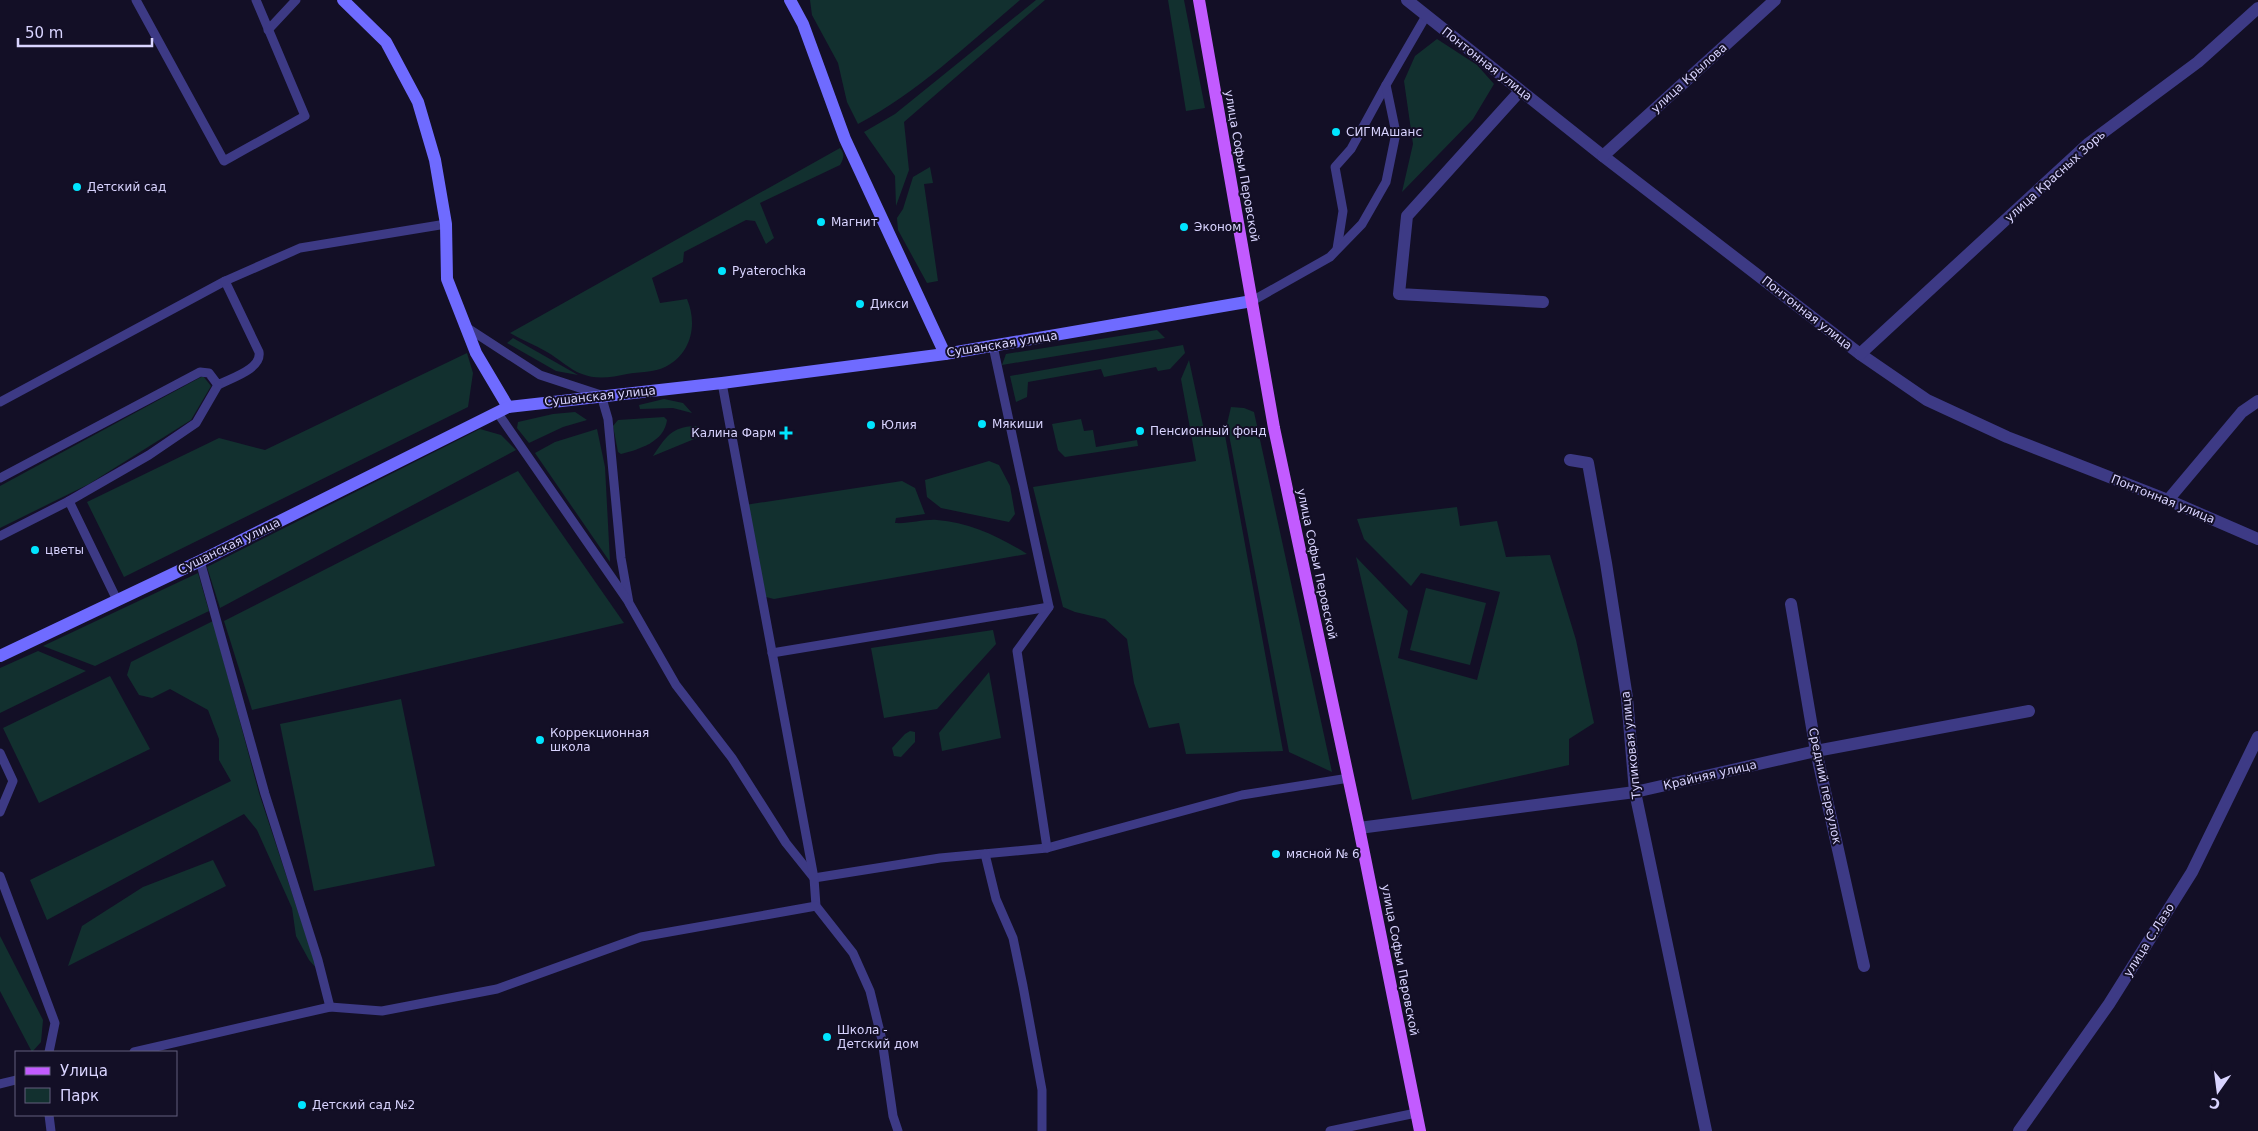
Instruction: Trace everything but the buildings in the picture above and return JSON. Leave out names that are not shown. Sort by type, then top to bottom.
[{"type":"main road","points":[[343,0],[386,42],[418,102],[435,160],[446,224],[447,279],[476,353],[502,409]]},
{"type":"main road","points":[[790,0],[803,24],[845,140],[946,354]]},
{"type":"main road","name":"улица Софьи Перовской","points":[[1199,0],[1278,446],[1360,828],[1420,1131]]},
{"type":"main road","name":"Сушанская улица","points":[[0,656],[200,561],[502,409],[946,354],[1252,301]]},
{"type":"street","name":"Понтонная улица","points":[[1407,0],[1603,156],[1860,354],[1927,400],[2007,437],[2168,500],[2258,539]]},
{"type":"street","name":"улица Крылова","points":[[1603,156],[1775,0]]},
{"type":"street","name":"улица Красных Зорь","points":[[1860,354],[2089,142],[2198,62],[2258,8]]},
{"type":"street","points":[[1520,91],[1407,216],[1400,294],[1543,302]]},
{"type":"street","points":[[2168,500],[2242,412],[2258,401]]},
{"type":"street","name":"Тупиковая улица","points":[[1570,460],[1588,463],[1627,698],[1635,792],[1706,1131]]},
{"type":"street","name":"Средний переулок","points":[[1791,604],[1816,750],[1864,966]]},
{"type":"street","name":"Крайняя улица","points":[[1360,828],[1635,792],[1816,750],[2029,710]]},
{"type":"street","name":"улица С.Лазо","points":[[2019,1131],[2109,1004],[2192,872],[2258,736]]},
{"type":"lane","points":[[136,0],[224,161],[305,116],[256,0]]},
{"type":"lane","points":[[268,30],[296,0]]},
{"type":"lane","points":[[1337,249],[1342,211],[1335,167],[1351,149],[1426,16]]},
{"type":"lane","points":[[1252,301],[1330,257],[1362,224],[1386,182],[1396,134],[1386,85]]},
{"type":"lane","points":[[0,402],[225,281],[300,248],[446,224]]},
{"type":"lane","points":[[0,536],[69,501],[150,455],[196,423],[218,385],[256,365],[260,356],[225,281]]},
{"type":"lane","points":[[466,327],[540,375],[601,396],[608,419],[621,558],[629,603]]},
{"type":"lane","points":[[994,346],[1049,608],[1017,651],[1047,848]]},
{"type":"lane","points":[[0,478],[200,372],[209,373],[218,385]]},
{"type":"lane","points":[[722,383],[814,878],[816,906],[853,953],[870,991],[882,1040],[893,1116],[898,1131]]},
{"type":"lane","points":[[502,409],[629,603],[676,685],[732,758],[786,842],[814,878]]},
{"type":"lane","points":[[69,501],[117,600]]},
{"type":"lane","points":[[200,561],[263,785],[318,960],[330,1006]]},
{"type":"lane","points":[[772,653],[1049,608]]},
{"type":"lane","points":[[0,753],[13,782],[0,812]]},
{"type":"lane","points":[[814,878],[940,858],[1047,848],[1242,795],[1349,778]]},
{"type":"lane","points":[[985,854],[996,899],[1013,938],[1024,986],[1042,1090],[1042,1131]]},
{"type":"lane","points":[[0,876],[55,1023],[49,1051]]},
{"type":"lane","points":[[138,1051],[330,1006],[382,1011],[497,989],[641,937],[816,906]]},
{"type":"lane","points":[[0,1084],[15,1080]]},
{"type":"lane","points":[[1330,1131],[1416,1113]]},
{"type":"lane","points":[[49,1116],[51,1131]]},
{"type":"green space","points":[[810,0],[1020,0],[922,82],[858,124],[847,102],[838,63],[812,15]]},
{"type":"green space","points":[[1036,0],[1045,0],[904,122],[909,170],[896,206],[895,176],[864,132],[895,114]]},
{"type":"green space","points":[[1168,0],[1184,0],[1205,108],[1186,111]]},
{"type":"green space","points":[[1437,39],[1477,65],[1494,84],[1473,119],[1402,192],[1413,144],[1404,81],[1415,56]]},
{"type":"green space","points":[[840,148],[843,156],[840,165],[760,203],[774,238],[766,244],[755,221],[746,220],[684,252],[683,262],[652,278],[660,303],[687,299],[692,319],[692,329],[686,347],[681,355],[665,367],[652,371],[610,377],[587,376],[573,370],[547,352],[510,333]]},
{"type":"green space","points":[[930,167],[933,183],[924,184],[938,281],[927,283],[898,230],[897,218],[903,209],[913,177]]},
{"type":"green space","points":[[1157,330],[1165,338],[1002,365],[1006,354]]},
{"type":"green space","points":[[513,338],[578,375],[556,371],[507,343]]},
{"type":"green space","points":[[1183,345],[1185,353],[1170,369],[1158,371],[1156,367],[1104,377],[1101,369],[1028,382],[1027,397],[1016,402],[1010,376]]},
{"type":"green space","points":[[467,353],[473,373],[468,407],[124,577],[87,502],[219,438],[265,450]]},
{"type":"green space","points":[[1189,360],[1204,430],[1224,430],[1283,751],[1186,754],[1179,723],[1149,728],[1134,683],[1127,639],[1105,619],[1075,612],[1063,607],[1033,487],[1196,461],[1181,379]]},
{"type":"green space","points":[[203,376],[211,386],[191,420],[89,484],[0,528],[0,486]]},
{"type":"green space","points":[[664,399],[683,403],[692,413],[673,408],[640,409],[639,405]]},
{"type":"green space","points":[[1231,407],[1244,408],[1254,412],[1332,772],[1289,752],[1227,424]]},
{"type":"green space","points":[[575,412],[587,420],[563,427],[529,443],[517,428],[518,422],[553,414]]},
{"type":"green space","points":[[664,417],[667,420],[665,428],[656,439],[636,450],[621,454],[618,452],[613,426],[618,420]]},
{"type":"green space","points":[[1081,419],[1084,431],[1093,430],[1096,447],[1137,440],[1138,446],[1065,457],[1058,450],[1052,424]]},
{"type":"green space","points":[[700,427],[704,435],[653,456],[670,434],[680,428]]},
{"type":"green space","points":[[480,429],[501,435],[516,450],[220,608],[207,567]]},
{"type":"green space","points":[[597,429],[605,467],[610,562],[535,453],[555,442]]},
{"type":"green space","points":[[989,461],[999,465],[1010,486],[1015,514],[1009,522],[941,508],[927,497],[925,480]]},
{"type":"green space","points":[[518,471],[624,623],[252,710],[224,621]]},
{"type":"green space","points":[[902,481],[915,488],[925,514],[896,518],[895,523],[932,520],[949,521],[995,536],[1027,554],[774,599],[762,596],[745,505]]},
{"type":"green space","points":[[1457,507],[1460,526],[1497,521],[1506,557],[1550,555],[1576,640],[1594,723],[1569,739],[1569,765],[1412,800],[1356,557],[1408,611],[1398,658],[1477,680],[1500,592],[1421,573],[1411,586],[1364,539],[1357,519]]},
{"type":"green space","points":[[198,573],[209,611],[95,666],[43,646]]},
{"type":"green space","points":[[1426,588],[1486,603],[1470,665],[1410,650]]},
{"type":"green space","points":[[213,621],[259,793],[317,969],[309,960],[296,936],[292,908],[257,830],[244,814],[47,920],[30,880],[231,781],[219,760],[219,739],[208,710],[170,689],[152,698],[139,695],[127,675],[131,662]]},
{"type":"green space","points":[[993,630],[996,644],[937,709],[884,718],[871,648]]},
{"type":"green space","points":[[38,651],[86,671],[0,713],[0,668]]},
{"type":"green space","points":[[989,672],[1001,738],[942,751],[939,733]]},
{"type":"green space","points":[[110,676],[150,749],[39,803],[3,728]]},
{"type":"green space","points":[[401,699],[435,866],[314,891],[280,724]]},
{"type":"green space","points":[[910,731],[915,732],[915,742],[901,757],[894,756],[892,748]]},
{"type":"green space","points":[[213,860],[226,886],[68,966],[82,926],[143,887]]},
{"type":"green space","points":[[0,936],[43,1020],[41,1042],[33,1051],[31,1051],[0,991]]},
{"type":"place","name":"СИГМАшанс","points":[[1336,132]]},
{"type":"place","name":"Детский сад","points":[[77,187]]},
{"type":"place","name":"Магнит","points":[[821,222]]},
{"type":"place","name":"Эконом","points":[[1184,227]]},
{"type":"place","name":"Pyaterochka","points":[[722,271]]},
{"type":"place","name":"Дикси","points":[[860,304]]},
{"type":"place","name":"Мякиши","points":[[982,424]]},
{"type":"place","name":"Юлия","points":[[871,425]]},
{"type":"place","name":"Пенсионный фонд","points":[[1140,431]]},
{"type":"place","name":"Калина Фарм","points":[[786,433]]},
{"type":"place","name":"цветы","points":[[35,550]]},
{"type":"place","name":"Коррекционная школа","points":[[540,740]]},
{"type":"place","name":"мясной № 6","points":[[1276,854]]},
{"type":"place","name":"Школа - Детский дом","points":[[827,1037]]},
{"type":"place","name":"Детский сад №2","points":[[302,1105]]}]
